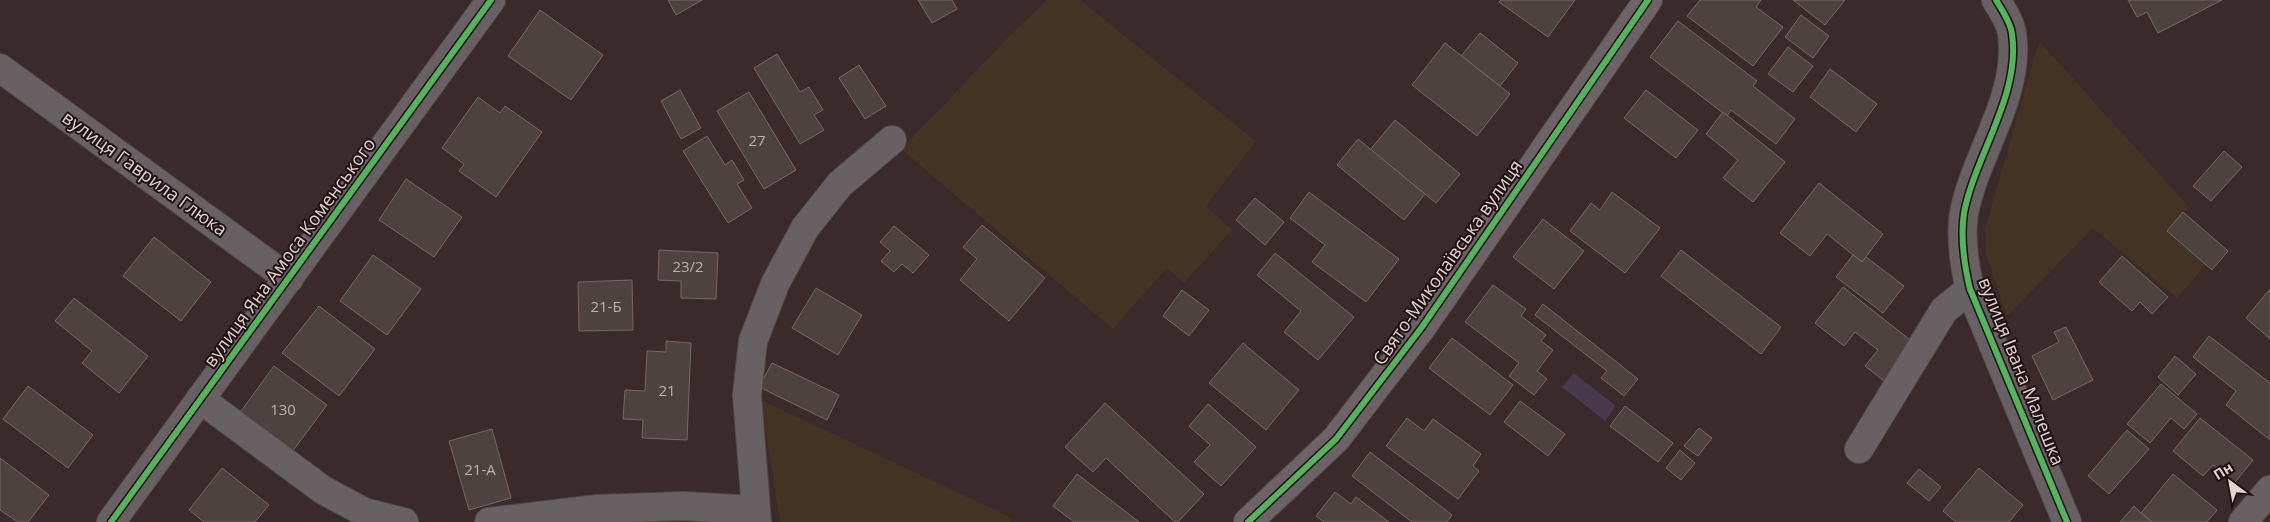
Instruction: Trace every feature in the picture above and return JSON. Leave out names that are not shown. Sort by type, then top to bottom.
[{"type":"street","name":"вулиця Яна Амоса Коменського","points":[[111,522],[491,0]]},
{"type":"street","name":"Свято-Миколаївська вулиця","points":[[1248,522],[1336,439],[1422,327],[1648,0]]},
{"type":"street","name":"вулиця Івана Малешка","points":[[1996,0],[2012,33],[2013,57],[2006,92],[1980,162],[1964,214],[1962,257],[1970,289],[2067,522]]},
{"type":"street","name":"вулиця Гаврила Глюка","points":[[0,68],[289,279]]},
{"type":"street","points":[[489,522],[597,508],[683,506],[756,516],[747,396],[753,342],[775,284],[805,228],[840,184],[892,140]]},
{"type":"street","points":[[1859,448],[1944,310],[1970,289]]},
{"type":"street","points":[[200,399],[323,490],[364,512],[404,522]]},
{"type":"street","points":[[2243,522],[2270,490]]},
{"type":"shaded area","points":[[1047,0],[1080,0],[1256,141],[1206,206],[1232,230],[1184,283],[1167,268],[1113,329],[901,149]]},
{"type":"shaded area","points":[[2039,41],[2189,207],[2167,231],[2206,265],[2177,298],[2093,228],[2007,316],[1986,255],[1985,229]]},
{"type":"shaded area","points":[[1574,373],[1616,406],[1605,421],[1562,387]]},
{"type":"shaded area","points":[[761,400],[1012,518],[1010,522],[780,522]]},
{"type":"building","points":[[668,0],[702,0],[676,15]]},
{"type":"building","points":[[918,0],[952,0],[957,9],[932,23]]},
{"type":"building","points":[[1501,0],[1575,0],[1548,37],[1499,2]]},
{"type":"building","points":[[1700,0],[1761,0],[1756,7],[1783,27],[1753,66],[1687,16]]},
{"type":"building","points":[[1793,0],[1845,0],[1825,25]]},
{"type":"building","points":[[2128,0],[2222,0],[2158,33],[2147,12],[2137,17]]},
{"type":"building","points":[[540,10],[603,55],[571,100],[508,56]]},
{"type":"building","points":[[1801,15],[1829,36],[1813,58],[1785,37]]},
{"type":"building","points":[[1678,21],[1757,81],[1753,86],[1795,119],[1776,144],[1731,110],[1727,116],[1650,57]]},
{"type":"building","points":[[1480,33],[1518,63],[1500,86],[1461,56]]},
{"type":"building","points":[[1445,43],[1510,94],[1477,136],[1412,85]]},
{"type":"building","points":[[1788,47],[1813,66],[1793,92],[1768,74]]},
{"type":"building","points":[[777,54],[800,92],[809,87],[823,110],[814,115],[824,130],[800,144],[754,68]]},
{"type":"building","points":[[859,65],[886,106],[865,119],[839,78]]},
{"type":"building","points":[[1830,69],[1877,104],[1856,132],[1810,97]]},
{"type":"building","points":[[680,90],[701,128],[681,139],[661,101]]},
{"type":"building","points":[[1646,90],[1698,130],[1676,158],[1624,118]]},
{"type":"building","points":[[749,92],[796,170],[764,189],[717,111]]},
{"type":"building","points":[[478,97],[500,113],[505,106],[542,132],[496,197],[459,171],[464,164],[442,148]]},
{"type":"building","points":[[1723,112],[1785,162],[1753,202],[1723,178],[1738,160],[1706,134]]},
{"type":"building","points":[[1395,120],[1460,174],[1436,203],[1370,150]]},
{"type":"building","points":[[707,136],[725,165],[732,160],[744,180],[737,184],[752,208],[728,223],[683,151]]},
{"type":"building","points":[[1358,139],[1425,194],[1404,220],[1337,165]]},
{"type":"building","points":[[2224,151],[2242,167],[2211,201],[2193,186]]},
{"type":"building","points":[[406,179],[462,217],[434,257],[379,220]]},
{"type":"building","points":[[1819,183],[1883,234],[1862,262],[1827,234],[1810,256],[1780,233]]},
{"type":"building","points":[[1309,192],[1399,259],[1366,302],[1312,262],[1325,245],[1290,218]]},
{"type":"building","points":[[1612,192],[1660,228],[1625,273],[1570,231],[1591,203],[1600,210]]},
{"type":"building","points":[[1255,198],[1284,222],[1265,245],[1236,220]]},
{"type":"building","points":[[2183,212],[2228,251],[2212,270],[2167,231]]},
{"type":"building","points":[[1543,219],[1584,251],[1554,289],[1513,257]]},
{"type":"building","points":[[982,225],[1045,278],[1009,321],[960,280],[977,259],[963,247]]},
{"type":"building","points":[[894,226],[929,255],[913,273],[902,264],[894,272],[881,261],[890,251],[880,242]]},
{"type":"building","points":[[154,237],[211,282],[181,321],[123,276]]},
{"type":"building","points":[[659,250],[718,253],[716,299],[681,298],[681,281],[658,280]]},
{"type":"building","points":[[1681,250],[1781,327],[1761,354],[1661,276]]},
{"type":"building","points":[[1275,253],[1354,317],[1318,360],[1284,332],[1301,311],[1257,275]]},
{"type":"building","points":[[373,255],[421,289],[387,335],[340,301]]},
{"type":"building","points":[[1853,255],[1862,262],[1866,257],[1904,286],[1883,313],[1836,277]]},
{"type":"building","points":[[2122,256],[2168,297],[2152,314],[2140,302],[2132,311],[2099,282]]},
{"type":"building","points":[[632,280],[633,330],[579,331],[578,282]]},
{"type":"building","points":[[1493,285],[1526,309],[1521,316],[1546,335],[1541,341],[1553,350],[1537,371],[1547,379],[1534,395],[1509,376],[1519,363],[1465,322]]},
{"type":"building","points":[[1843,287],[1914,343],[1884,381],[1865,366],[1878,350],[1855,332],[1844,346],[1815,323]]},
{"type":"building","points":[[816,288],[862,315],[838,355],[792,328]]},
{"type":"building","points":[[2270,289],[2270,339],[2246,318]]},
{"type":"building","points":[[1182,290],[1209,310],[1189,336],[1163,316]]},
{"type":"building","points":[[74,298],[148,356],[119,393],[82,363],[92,351],[55,321]]},
{"type":"building","points":[[1543,304],[1638,379],[1624,396],[1601,378],[1607,371],[1535,315]]},
{"type":"building","points":[[319,306],[375,349],[339,396],[282,353]]},
{"type":"building","points":[[2066,327],[2093,380],[2053,400],[2032,356],[2059,342],[2054,332]]},
{"type":"building","points":[[2209,336],[2270,383],[2270,440],[2226,405],[2236,391],[2193,357]]},
{"type":"building","points":[[1452,338],[1513,385],[1490,415],[1429,368]]},
{"type":"building","points":[[666,341],[691,343],[687,440],[642,438],[643,420],[623,419],[625,390],[645,391],[647,351],[666,352]]},
{"type":"building","points":[[1243,343],[1299,390],[1266,430],[1209,383]]},
{"type":"building","points":[[2175,356],[2196,374],[2178,395],[2158,377]]},
{"type":"building","points":[[772,363],[839,395],[827,420],[759,387]]},
{"type":"building","points":[[274,366],[327,405],[292,452],[239,414]]},
{"type":"building","points":[[2161,384],[2197,414],[2184,429],[2171,418],[2150,443],[2127,424]]},
{"type":"building","points":[[28,386],[93,435],[68,468],[3,419]]},
{"type":"building","points":[[1520,401],[1565,434],[1548,456],[1504,422]]},
{"type":"building","points":[[1105,403],[1204,494],[1178,522],[1175,522],[1106,458],[1093,472],[1065,447]]},
{"type":"building","points":[[1208,404],[1256,447],[1221,486],[1194,462],[1210,445],[1189,426]]},
{"type":"building","points":[[1625,406],[1673,443],[1658,462],[1610,426]]},
{"type":"building","points":[[1407,418],[1424,431],[1433,419],[1481,454],[1473,466],[1479,471],[1458,499],[1386,446]]},
{"type":"building","points":[[2200,418],[2253,460],[2235,482],[2213,465],[2203,476],[2173,451]]},
{"type":"building","points":[[1699,428],[1712,438],[1698,456],[1684,446]]},
{"type":"building","points":[[492,429],[511,498],[469,510],[449,441]]},
{"type":"building","points":[[2127,430],[2149,449],[2109,494],[2088,476]]},
{"type":"building","points":[[1680,450],[1695,463],[1681,480],[1666,468]]},
{"type":"building","points":[[1370,452],[1452,515],[1447,522],[1412,522],[1352,476]]},
{"type":"building","points":[[0,458],[49,495],[28,522],[18,522],[0,510]]},
{"type":"building","points":[[222,468],[269,505],[255,522],[204,522],[189,510]]},
{"type":"building","points":[[1979,468],[2023,505],[2009,522],[1956,522],[1943,511]]},
{"type":"building","points":[[1919,469],[1941,487],[1929,501],[1907,483]]},
{"type":"building","points":[[1077,474],[1139,522],[1074,522],[1053,506]]},
{"type":"building","points":[[2173,474],[2217,510],[2207,522],[2152,522],[2141,513]]},
{"type":"building","points":[[1335,492],[1351,504],[1356,497],[1389,522],[1324,522],[1316,516]]},
{"type":"building","points":[[2134,506],[2141,513],[2152,522],[2120,522]]},
{"type":"cycle path","points":[[111,522],[491,0]]},
{"type":"cycle path","points":[[1248,522],[1336,439],[1422,327],[1648,0]]},
{"type":"cycle path","points":[[1996,0],[2010,25],[2013,57],[2010,80],[2004,102],[1977,169],[1964,213],[1962,232],[1964,261],[1970,289],[2067,522]]}]
